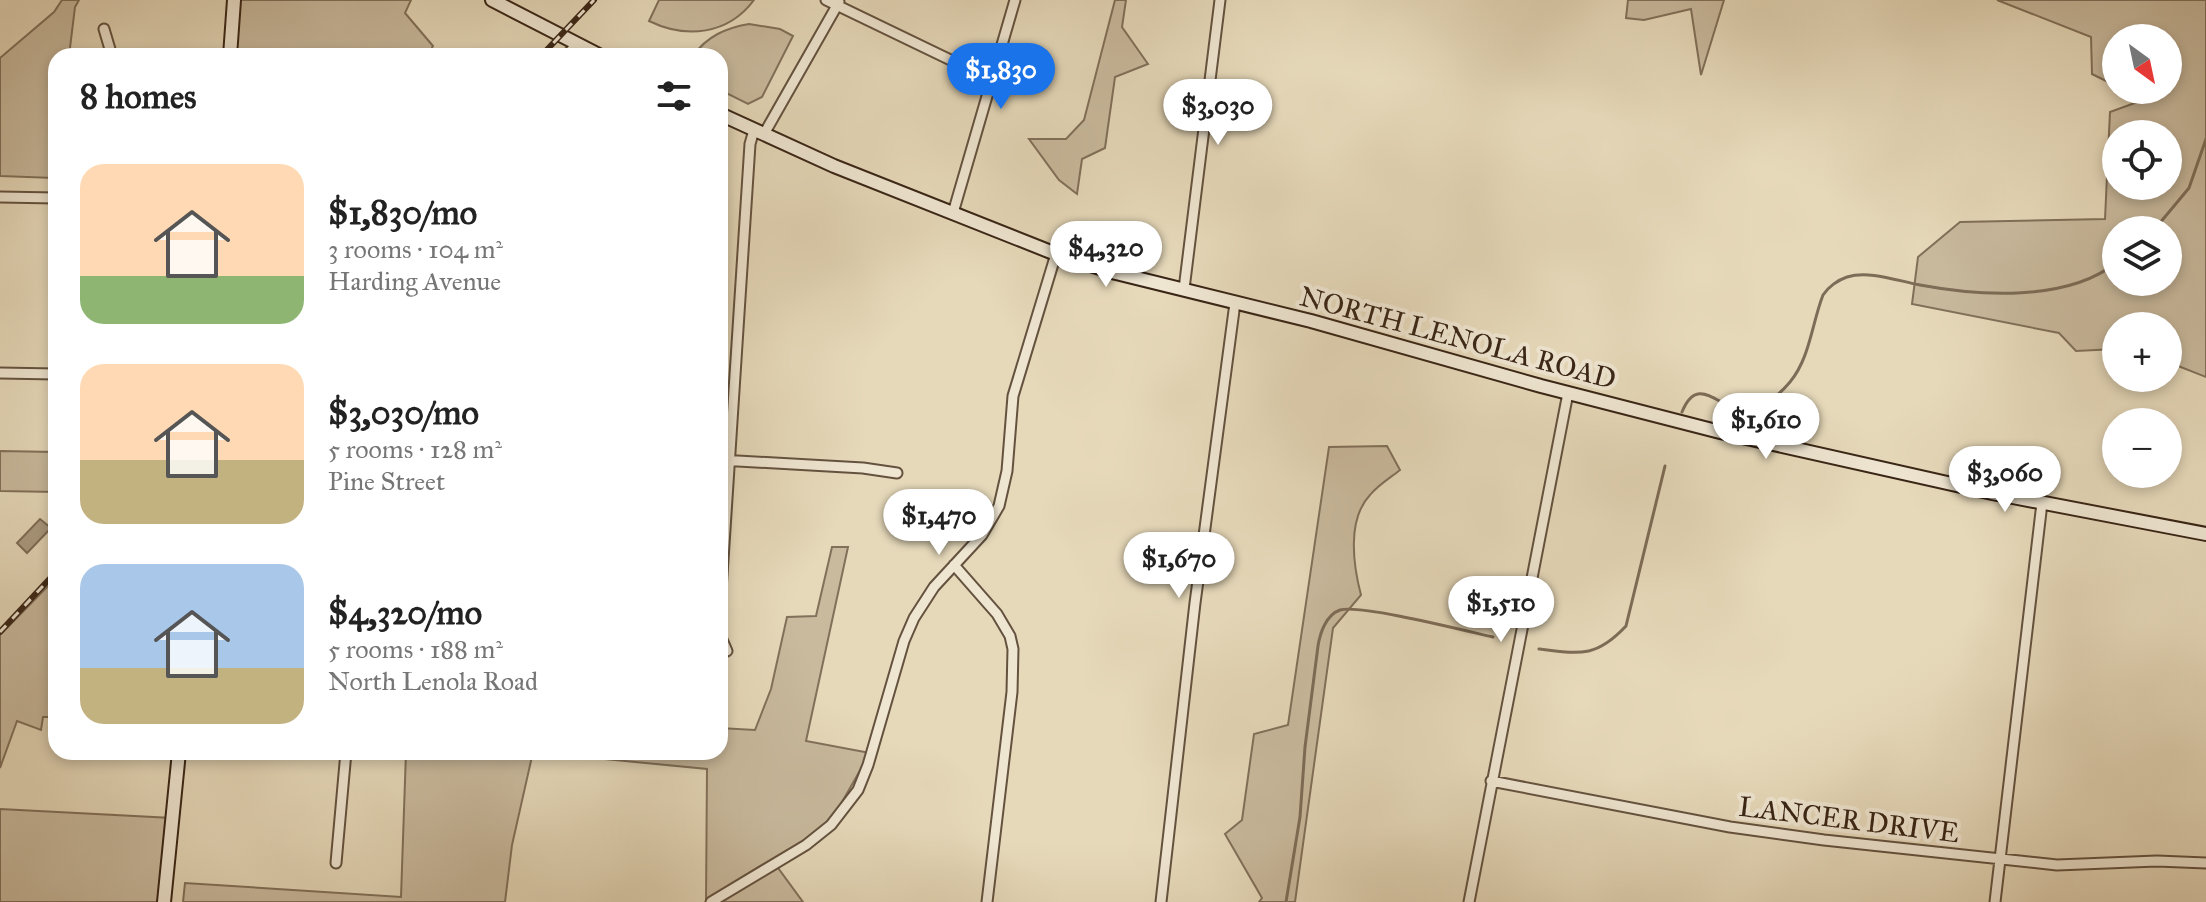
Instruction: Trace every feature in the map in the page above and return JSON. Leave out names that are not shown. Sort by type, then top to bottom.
[{"type":"main road","points":[[231,48],[234,0]]},
{"type":"main road","points":[[492,0],[585,48]]},
{"type":"main road","name":"NORTH LENOLA ROAD","points":[[728,118],[834,166],[1056,254],[1116,273],[1319,323],[1568,393],[1788,448],[2042,503],[2206,534]]},
{"type":"main road","points":[[164,902],[178,760]]},
{"type":"street","points":[[826,0],[838,3],[992,80]]},
{"type":"street","points":[[953,213],[1015,0]]},
{"type":"street","points":[[1184,289],[1220,0]]},
{"type":"street","points":[[728,423],[750,144],[838,3]]},
{"type":"street","points":[[104,29],[110,48]]},
{"type":"street","points":[[573,48],[577,44]]},
{"type":"street","points":[[0,197],[48,198]]},
{"type":"street","points":[[711,902],[806,845],[831,825],[850,802],[864,777],[904,641],[927,597],[989,526],[1003,495],[1013,396],[1056,254]]},
{"type":"street","points":[[1161,902],[1195,603],[1235,303]]},
{"type":"street","points":[[0,373],[48,374]]},
{"type":"street","points":[[1469,902],[1568,393]]},
{"type":"street","points":[[728,460],[850,467],[897,473]]},
{"type":"street","points":[[1995,902],[2042,503]]},
{"type":"street","points":[[954,565],[997,614],[1010,636],[1013,649],[1012,692],[987,902]]},
{"type":"street","points":[[336,863],[345,760]]},
{"type":"street","name":"LANCER DRIVE","points":[[1491,781],[1755,831],[2068,866],[2157,861],[2206,863]]},
{"type":"shaded area","points":[[62,0],[79,0],[75,7],[70,48],[48,48],[48,178],[0,176],[0,58],[54,12]]},
{"type":"shaded area","points":[[236,0],[411,0],[405,13],[433,46],[432,48],[233,48]]},
{"type":"shaded area","points":[[659,0],[754,0],[732,21],[719,27],[692,31],[663,27],[649,21]]},
{"type":"shaded area","points":[[1115,0],[1126,0],[1122,27],[1148,64],[1115,77],[1105,148],[1082,159],[1077,194],[1059,180],[1029,139],[1066,139],[1084,120]]},
{"type":"shaded area","points":[[1628,0],[1724,0],[1701,75],[1691,9],[1644,20],[1626,18]]},
{"type":"shaded area","points":[[1997,0],[2206,0],[2206,377],[2182,368],[2182,312],[2102,312],[2102,350],[2076,351],[2059,333],[1912,304],[1918,257],[1960,222],[2102,219],[2102,296],[2182,296],[2182,216],[2105,216],[2106,200],[2182,200],[2182,120],[2110,120],[2110,112],[2132,104],[2182,104],[2182,24],[2102,24],[2102,79],[2092,74],[2091,37]]},
{"type":"shaded area","points":[[749,24],[780,29],[793,36],[762,97],[748,104],[728,94],[728,48],[700,48],[718,34]]},
{"type":"shaded area","points":[[1387,446],[1400,470],[1373,491],[1363,505],[1355,529],[1354,557],[1361,595],[1333,628],[1295,902],[1259,902],[1262,898],[1225,834],[1242,820],[1254,734],[1288,725],[1329,447]]},
{"type":"shaded area","points":[[0,451],[48,452],[48,492],[0,491]]},
{"type":"shaded area","points":[[40,519],[48,526],[48,531],[27,553],[17,543]]},
{"type":"shaded area","points":[[832,547],[848,547],[806,741],[870,753],[826,830],[773,861],[803,902],[706,902],[707,769],[615,760],[728,760],[728,728],[755,730],[771,689],[787,617],[816,616]]},
{"type":"shaded area","points":[[48,586],[48,717],[43,717],[41,730],[17,721],[0,768],[0,635]]},
{"type":"shaded area","points":[[406,760],[531,760],[512,845],[505,902],[183,902],[185,883],[401,897]]},
{"type":"shaded area","points":[[0,809],[172,818],[166,902],[0,902]]},
{"type":"waterway","points":[[2166,216],[2189,188],[2206,139]]},
{"type":"waterway","points":[[1682,412],[1688,400],[1695,395],[1710,396],[1744,410],[1757,408],[1776,396],[1797,373],[1823,295],[1847,277],[1874,275],[1943,289],[2021,293],[2073,284],[2102,272]]},
{"type":"waterway","points":[[1539,649],[1566,652],[1596,649],[1626,626],[1665,466]]},
{"type":"waterway","points":[[1286,902],[1300,817],[1318,646],[1327,620],[1335,612],[1351,609],[1493,637]]},
{"type":"railway","points":[[549,48],[594,0]]},
{"type":"railway","points":[[0,632],[48,581]]}]
